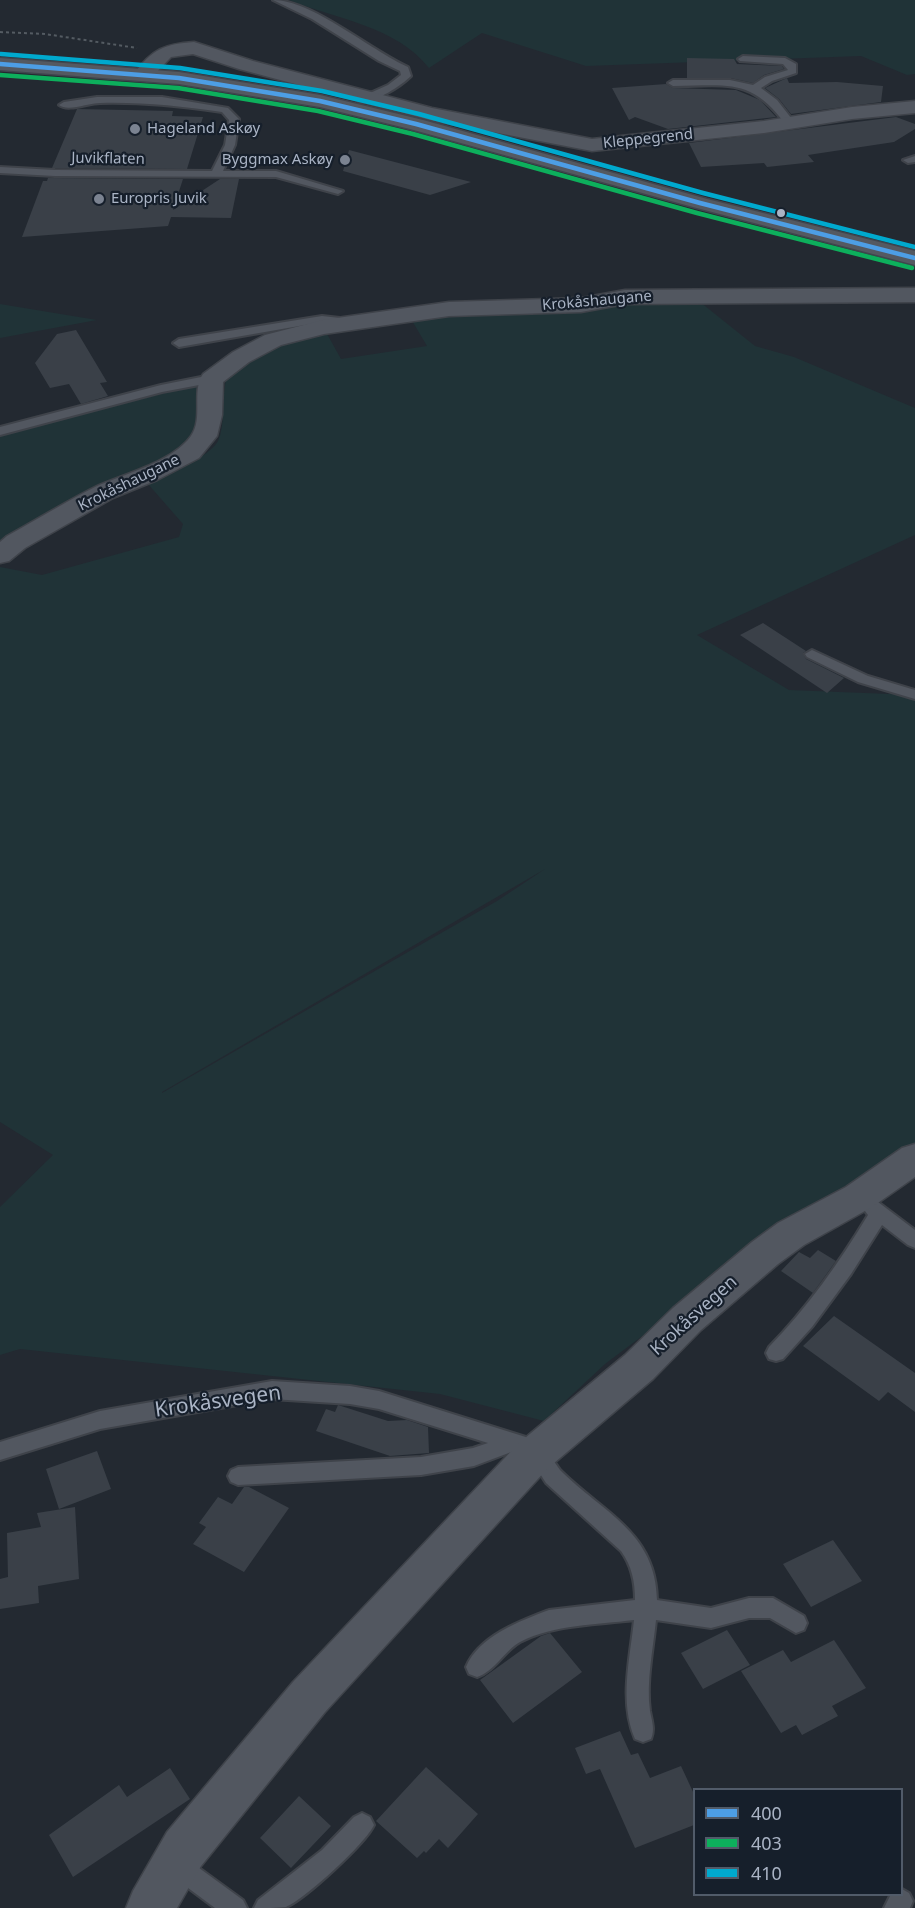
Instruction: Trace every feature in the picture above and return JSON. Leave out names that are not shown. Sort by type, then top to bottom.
[{"type":"main road","points":[[0,64],[144,74],[252,88],[342,105],[700,203],[915,256]]},
{"type":"street","name":"Kleppegrend","points":[[144,74],[164,52],[194,48],[365,98],[430,114],[592,145],[764,127],[852,113],[915,107]]},
{"type":"street","name":"Krokåshaugane","points":[[0,555],[16,542],[104,493],[148,475],[190,453],[205,436],[210,415],[211,379],[241,357],[273,340],[304,330],[449,309],[581,305],[625,297],[915,295]]},
{"type":"street","name":"Krokåsvegen","points":[[150,1907],[184,1849],[309,1697],[528,1446],[639,1367],[687,1319],[765,1253],[791,1234],[869,1205],[915,1158]]},
{"type":"lane","points":[[278,0],[305,12],[382,59],[405,69],[406,76],[391,87],[365,98]]},
{"type":"lane","points":[[743,59],[785,61],[793,66],[794,71],[766,78],[755,89]]},
{"type":"lane","points":[[673,83],[728,84],[755,89],[771,100],[790,123]]},
{"type":"lane","points":[[64,105],[98,100],[162,100],[225,110],[234,119],[230,145],[216,174]]},
{"type":"lane","name":"Juvikflaten","points":[[0,170],[55,173],[276,174],[339,191]]},
{"type":"lane","name":"Krokåshaugane","points":[[179,343],[322,320],[338,319],[353,323]]},
{"type":"lane","name":"Krokåshaugane","points":[[0,431],[161,389],[211,379]]},
{"type":"lane","points":[[812,654],[863,679],[915,695]]},
{"type":"lane","points":[[869,1205],[915,1240]]},
{"type":"lane","name":"Krokåsvegen","points":[[776,1353],[798,1331],[829,1291],[869,1205]]},
{"type":"lane","name":"Krokåsvegen","points":[[0,1451],[100,1420],[272,1390],[350,1395],[379,1400],[528,1446]]},
{"type":"lane","points":[[238,1476],[421,1466],[528,1446],[552,1477],[622,1536],[638,1557],[643,1576],[646,1609],[637,1685],[638,1716],[643,1731]]},
{"type":"lane","points":[[477,1667],[510,1636],[549,1620],[646,1609],[711,1618],[749,1608],[772,1608],[796,1623]]},
{"type":"lane","points":[[266,1908],[330,1858],[362,1825]]},
{"type":"lane","points":[[176,1864],[235,1908]]},
{"type":"green space","points":[[289,0],[915,0],[915,74],[907,75],[861,56],[586,66],[482,33],[429,68],[400,42],[383,33]]},
{"type":"green space","points":[[695,298],[755,346],[794,357],[915,408],[915,535],[697,635],[789,690],[915,695],[915,1158],[746,1258],[605,1364],[544,1421],[440,1394],[20,1349],[0,1355],[0,1207],[53,1155],[0,1122],[0,567],[42,575],[179,537],[183,524],[148,484],[187,465],[214,447],[220,435],[225,386],[230,374],[239,364],[267,348],[326,332],[341,359],[427,346],[411,319],[625,300]],"holes":[[[545,869],[497,901],[162,1093]]]},
{"type":"green space","points":[[0,304],[97,320],[0,338]]},
{"type":"green space","points":[[201,384],[196,443],[0,545],[0,435]]},
{"type":"building","points":[[687,58],[734,59],[737,64],[782,66],[784,69],[764,75],[753,83],[730,78],[687,78]]},
{"type":"building","points":[[787,78],[789,83],[837,82],[883,86],[881,102],[791,114],[779,99],[765,88]]},
{"type":"building","points":[[666,84],[673,88],[736,90],[760,100],[776,117],[668,129],[635,117],[629,120],[612,88]]},
{"type":"building","points":[[77,109],[173,111],[172,116],[203,117],[187,169],[52,168]]},
{"type":"building","points":[[896,117],[915,124],[915,129],[894,142],[808,155],[814,162],[767,167],[764,163],[701,167],[689,143]]},
{"type":"building","points":[[349,150],[471,182],[430,195],[343,171]]},
{"type":"building","points":[[48,178],[183,179],[173,210],[220,179],[239,179],[231,218],[171,217],[168,226],[22,237],[43,181],[47,181]]},
{"type":"building","points":[[76,330],[107,382],[100,383],[108,396],[81,404],[69,384],[50,388],[35,363],[57,334]]},
{"type":"building","points":[[763,623],[806,651],[803,653],[806,659],[844,678],[827,693],[740,635]]},
{"type":"building","points":[[818,1250],[836,1261],[813,1293],[781,1271],[799,1252],[810,1258]]},
{"type":"building","points":[[834,1316],[915,1373],[915,1412],[888,1392],[879,1401],[803,1346]]},
{"type":"building","points":[[338,1405],[388,1421],[407,1420],[428,1427],[429,1453],[390,1456],[316,1431],[326,1409],[335,1412]]},
{"type":"building","points":[[97,1451],[111,1489],[59,1509],[46,1469]]},
{"type":"building","points":[[244,1487],[249,1487],[289,1508],[244,1572],[193,1544],[206,1527],[199,1523],[218,1497],[232,1504]]},
{"type":"building","points":[[75,1507],[79,1579],[38,1586],[39,1603],[0,1609],[0,1579],[8,1577],[7,1533],[41,1527],[37,1513]]},
{"type":"building","points":[[833,1540],[862,1581],[811,1607],[783,1564]]},
{"type":"building","points":[[727,1630],[750,1665],[703,1689],[681,1653]]},
{"type":"building","points":[[550,1633],[582,1672],[513,1723],[480,1680],[541,1636]]},
{"type":"building","points":[[834,1640],[866,1688],[832,1706],[838,1716],[802,1735],[796,1725],[781,1733],[741,1671],[783,1650],[791,1662]]},
{"type":"building","points":[[620,1731],[631,1755],[638,1753],[650,1778],[681,1766],[693,1792],[693,1825],[635,1848],[600,1769],[586,1774],[575,1748]]},
{"type":"building","points":[[426,1767],[478,1814],[448,1848],[439,1839],[426,1853],[424,1851],[417,1858],[376,1821]]},
{"type":"building","points":[[170,1768],[190,1799],[73,1877],[49,1835],[119,1785],[127,1797]]},
{"type":"building","points":[[299,1796],[331,1826],[291,1868],[260,1838]]},
{"type":"transit line","name":"410","points":[[1,54],[180,68],[322,91],[419,114],[703,193],[915,247]]},
{"type":"transit line","name":"400","points":[[0,64],[179,78],[320,101],[416,124],[700,203],[915,258]]},
{"type":"transit line","name":"403","points":[[0,75],[178,88],[318,111],[413,134],[697,213],[912,268]]},
{"type":"place","name":"Hageland Askøy","points":[[135,129]]},
{"type":"place","name":"Byggmax Askøy","points":[[345,160]]},
{"type":"place","name":"Europris Juvik","points":[[99,199]]}]
